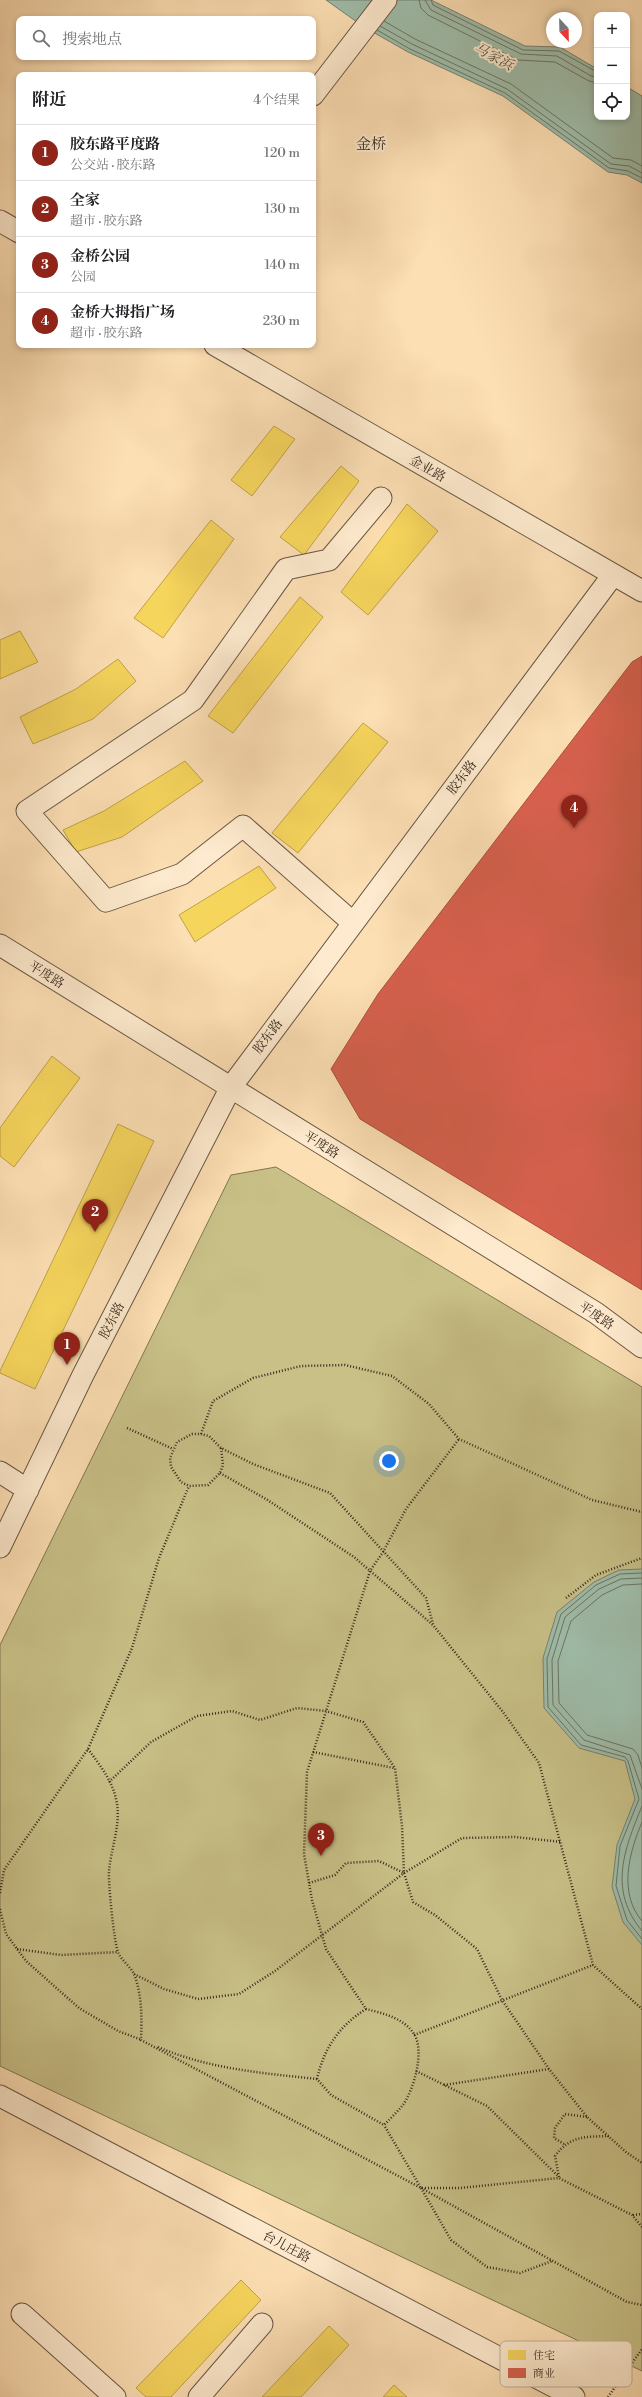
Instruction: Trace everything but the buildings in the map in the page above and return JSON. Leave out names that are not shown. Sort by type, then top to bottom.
[{"type":"street","points":[[316,91],[386,0]]},
{"type":"street","points":[[0,221],[16,230]]},
{"type":"street","name":"金业路","points":[[220,348],[642,591]]},
{"type":"street","points":[[352,922],[242,826],[182,874],[106,901],[27,811],[193,700],[286,569],[329,560],[381,498]]},
{"type":"street","name":"胶东路","points":[[0,1547],[154,1235],[231,1086],[352,922],[613,575]]},
{"type":"street","name":"平度路","points":[[0,945],[231,1086],[596,1313],[642,1347]]},
{"type":"street","points":[[0,1472],[28,1490]]},
{"type":"street","name":"台儿庄路","points":[[0,2096],[500,2358]]},
{"type":"street","points":[[22,2314],[115,2397]]},
{"type":"street","points":[[199,2397],[262,2324]]},
{"type":"street","name":"台儿庄路","points":[[555,2387],[574,2397]]},
{"type":"path","points":[[201,1434],[213,1401],[253,1378],[301,1366],[345,1364],[392,1376],[429,1404],[458,1439],[592,1500],[642,1512]]},
{"type":"path","points":[[127,1428],[173,1449]]},
{"type":"path","points":[[221,1448],[223,1465],[220,1473],[208,1485],[189,1486],[181,1482],[171,1467],[173,1449],[184,1437],[201,1434],[209,1436],[221,1448],[253,1464],[330,1493],[426,1598],[433,1625]]},
{"type":"path","points":[[384,2125],[402,2105],[412,2088],[419,2055],[414,2035],[403,2024],[385,2013],[366,2009],[326,1949],[309,1883],[304,1854],[307,1772],[370,1571],[383,1552],[406,1509],[458,1439]]},
{"type":"path","points":[[220,1473],[266,1499],[354,1557],[433,1625],[503,1712],[539,1763],[562,1842],[593,1965],[642,2009]]},
{"type":"path","points":[[0,1893],[4,1870],[88,1749],[132,1648],[159,1558],[189,1486]]},
{"type":"path","points":[[566,1598],[596,1575],[642,1558]]},
{"type":"path","points":[[109,1782],[151,1742],[197,1716],[232,1712],[260,1720],[297,1708],[326,1711],[363,1722],[394,1768],[402,1826],[404,1872],[413,1902],[435,1914],[477,1949],[502,2000],[549,2069],[587,2117],[642,2163]]},
{"type":"path","points":[[88,1749],[105,1772],[117,1799],[116,1837],[109,1872],[118,1952],[134,1974],[142,2015],[141,2040]]},
{"type":"path","points":[[313,1752],[394,1768]]},
{"type":"path","points":[[134,1974],[164,1989],[198,1998],[239,1994],[275,1971],[404,1872],[462,1838],[515,1837],[562,1842]]},
{"type":"path","points":[[309,1883],[335,1875],[346,1863],[379,1861],[404,1872]]},
{"type":"path","points":[[0,1909],[6,1934],[26,1961],[79,2008],[118,2031],[175,2054],[231,2070],[317,2079],[331,2095],[384,2125],[451,2240],[487,2267],[520,2274],[553,2261]]},
{"type":"path","points":[[18,1949],[61,1955],[118,1952]]},
{"type":"path","points":[[414,2035],[593,1965]]},
{"type":"path","points":[[317,2079],[321,2061],[331,2040],[344,2025],[366,2009]]},
{"type":"path","points":[[141,2040],[421,2188],[627,2302],[642,2305]]},
{"type":"path","points":[[444,2085],[549,2069]]},
{"type":"path","points":[[416,2072],[487,2106],[559,2178],[632,2215],[642,2228]]},
{"type":"path","points":[[564,2144],[554,2138],[555,2128],[565,2114],[587,2117]]},
{"type":"path","points":[[559,2178],[555,2156],[564,2144],[582,2137],[609,2136]]},
{"type":"path","points":[[421,2188],[460,2188],[559,2178]]},
{"type":"path","points":[[632,2215],[642,2214]]},
{"type":"path","points":[[632,2363],[642,2349]]},
{"type":"path","points":[[608,2397],[615,2387]]},
{"type":"shaded area","points":[[276,1167],[642,1387],[642,2371],[632,2366],[632,2341],[579,2341],[0,2066],[0,1645],[231,1175]]},
{"type":"water","name":"马家浜","points":[[326,0],[431,0],[525,46],[562,48],[594,67],[594,120],[630,120],[630,89],[642,96],[642,183],[627,175],[608,172],[503,96],[408,52],[364,27]]},
{"type":"water","points":[[642,1569],[642,1945],[623,1922],[612,1887],[617,1845],[635,1799],[625,1761],[579,1748],[544,1708],[543,1658],[557,1612],[594,1582],[619,1570]]},
{"type":"place","name":"金桥大拇指广场","points":[[574,828]]},
{"type":"place","name":"全家","points":[[95,1232]]},
{"type":"place","name":"胶东路平度路","points":[[67,1365]]},
{"type":"place","name":"金桥公园","points":[[321,1856]]},
{"type":"district","name":"金桥","points":[[371,144]]}]
